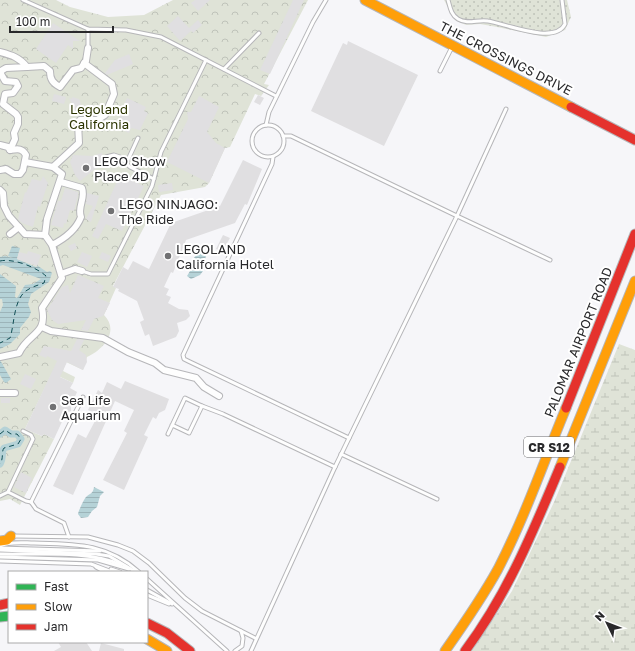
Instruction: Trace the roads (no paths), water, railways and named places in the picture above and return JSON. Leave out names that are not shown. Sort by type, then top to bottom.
[{"type":"main road","name":"THE CROSSINGS DRIVE","points":[[365,0],[635,140]]},
{"type":"main road","name":"PALOMAR AIRPORT ROAD","points":[[445,651],[471,615],[498,568],[521,518],[635,234]]},
{"type":"main road","name":"CR S12","points":[[465,651],[484,624],[513,575],[536,525],[635,281]]},
{"type":"main road","points":[[0,543],[11,536]]},
{"type":"main road","points":[[148,624],[166,633],[190,651]]},
{"type":"main road","points":[[148,640],[167,651]]},
{"type":"street","points":[[10,150],[15,139],[14,133],[18,124],[18,117],[3,104],[5,94],[13,92],[18,86],[16,82],[5,81],[0,74],[1,71],[6,68],[44,66],[50,71],[50,78],[54,84],[60,87],[72,70],[81,68],[87,57],[88,48]]},
{"type":"street","points":[[0,52],[15,56],[22,60],[27,67]]},
{"type":"street","points":[[53,167],[79,143],[78,123],[80,120],[97,120],[105,115],[114,94],[112,84],[84,63]]},
{"type":"street","points":[[0,145],[8,147],[10,150]]},
{"type":"street","points":[[0,170],[6,169],[18,175],[23,170],[26,155],[24,151],[18,148],[10,150]]},
{"type":"street","points":[[1,357],[19,352],[22,345],[42,328],[44,318],[42,308],[62,278],[52,245],[45,235],[46,219],[61,182],[62,174],[53,167],[25,162]]},
{"type":"street","points":[[52,245],[62,241],[66,235],[74,230],[81,217],[79,212],[84,193],[82,188],[61,182]]},
{"type":"street","points":[[0,190],[3,193],[4,206],[18,227],[25,234],[45,235]]},
{"type":"street","points":[[10,234],[18,227]]},
{"type":"street","points":[[61,274],[75,269],[82,271]]},
{"type":"street","points":[[42,328],[58,332],[104,338],[128,352],[155,363],[164,370],[196,378],[204,387],[219,396]]},
{"type":"street","points":[[0,393],[15,393]]},
{"type":"lane","points":[[23,0],[88,29],[126,30],[161,37],[276,96]]},
{"type":"lane","points":[[266,125],[269,112],[276,96],[313,22],[326,0]]},
{"type":"lane","points":[[448,0],[454,16],[464,21],[488,21],[548,34],[560,30],[565,24],[562,0]]},
{"type":"lane","points":[[88,29],[88,48]]},
{"type":"lane","points":[[224,69],[259,32]]},
{"type":"lane","points":[[440,71],[453,45]]},
{"type":"lane","points":[[82,271],[92,274],[108,274],[154,179],[161,152],[206,60]]},
{"type":"lane","points":[[250,651],[341,454],[506,109]]},
{"type":"lane","points":[[266,125],[277,128],[283,136],[283,146],[281,151],[273,156],[268,157],[259,155],[252,143],[254,133],[266,125]]},
{"type":"lane","points":[[283,136],[291,136],[550,260]]},
{"type":"lane","points":[[126,164],[138,138]]},
{"type":"lane","points":[[106,157],[114,155],[126,164],[154,179]]},
{"type":"lane","points":[[273,156],[272,164],[183,355],[184,359],[349,438]]},
{"type":"lane","points":[[31,502],[83,397]]},
{"type":"lane","points":[[168,434],[185,398],[234,419],[335,467]]},
{"type":"lane","points":[[172,425],[189,433],[202,406]]},
{"type":"lane","points":[[0,496],[8,492],[33,439],[31,435],[23,432]]},
{"type":"lane","points":[[341,454],[437,499]]},
{"type":"lane","points":[[8,492],[26,502],[31,502],[36,509],[64,523],[69,537]]},
{"type":"lane","points":[[11,536],[88,537],[118,545],[133,551],[164,576],[195,606],[256,638]]},
{"type":"lane","points":[[0,543],[80,544],[110,552],[122,558],[136,571]]},
{"type":"lane","points":[[0,543],[109,556],[135,571]]},
{"type":"lane","points":[[0,554],[96,558],[113,561],[135,571]]},
{"type":"lane","points":[[0,557],[98,560],[128,568]]},
{"type":"lane","points":[[0,561],[91,564],[105,570]]},
{"type":"lane","points":[[91,564],[100,571]]},
{"type":"lane","points":[[97,568],[105,570]]},
{"type":"lane","points":[[148,580],[177,608],[226,650],[234,651],[242,646],[243,638],[241,631]]},
{"type":"lane","points":[[148,588],[177,608]]},
{"type":"lane","points":[[148,595],[177,608]]},
{"type":"water","points":[[12,246],[20,248],[17,259],[36,267],[38,266],[47,272],[50,271],[52,273],[49,282],[31,294],[28,304],[31,312],[20,328],[20,334],[10,344],[0,349],[0,312],[3,305],[2,299],[0,299],[0,274],[16,286],[15,297],[17,298],[25,285],[33,284],[41,279],[3,265],[0,266],[0,257],[5,256],[13,258],[8,256]]},
{"type":"water","points":[[200,251],[203,251],[206,255],[205,261],[201,264],[203,271],[200,275],[191,279],[187,276],[193,266],[193,259]]},
{"type":"water","points":[[0,360],[11,379],[6,383],[0,375]]},
{"type":"water","points":[[94,487],[104,492],[100,496],[97,507],[88,517],[81,518],[78,514],[80,508],[85,498],[92,492]]},
{"type":"waterway","points":[[0,434],[5,430],[11,434],[17,434],[21,439],[18,444],[4,448],[0,464]]},
{"type":"place","name":"LEGO Show Place 4D","points":[[86,168]]},
{"type":"place","name":"LEGO NINJAGO: The Ride","points":[[111,211]]},
{"type":"place","name":"LEGOLAND California Hotel","points":[[168,256]]},
{"type":"place","name":"Sea Life Aquarium","points":[[53,407]]},
{"type":"park label","name":"Legoland California","points":[[99,116]]}]
